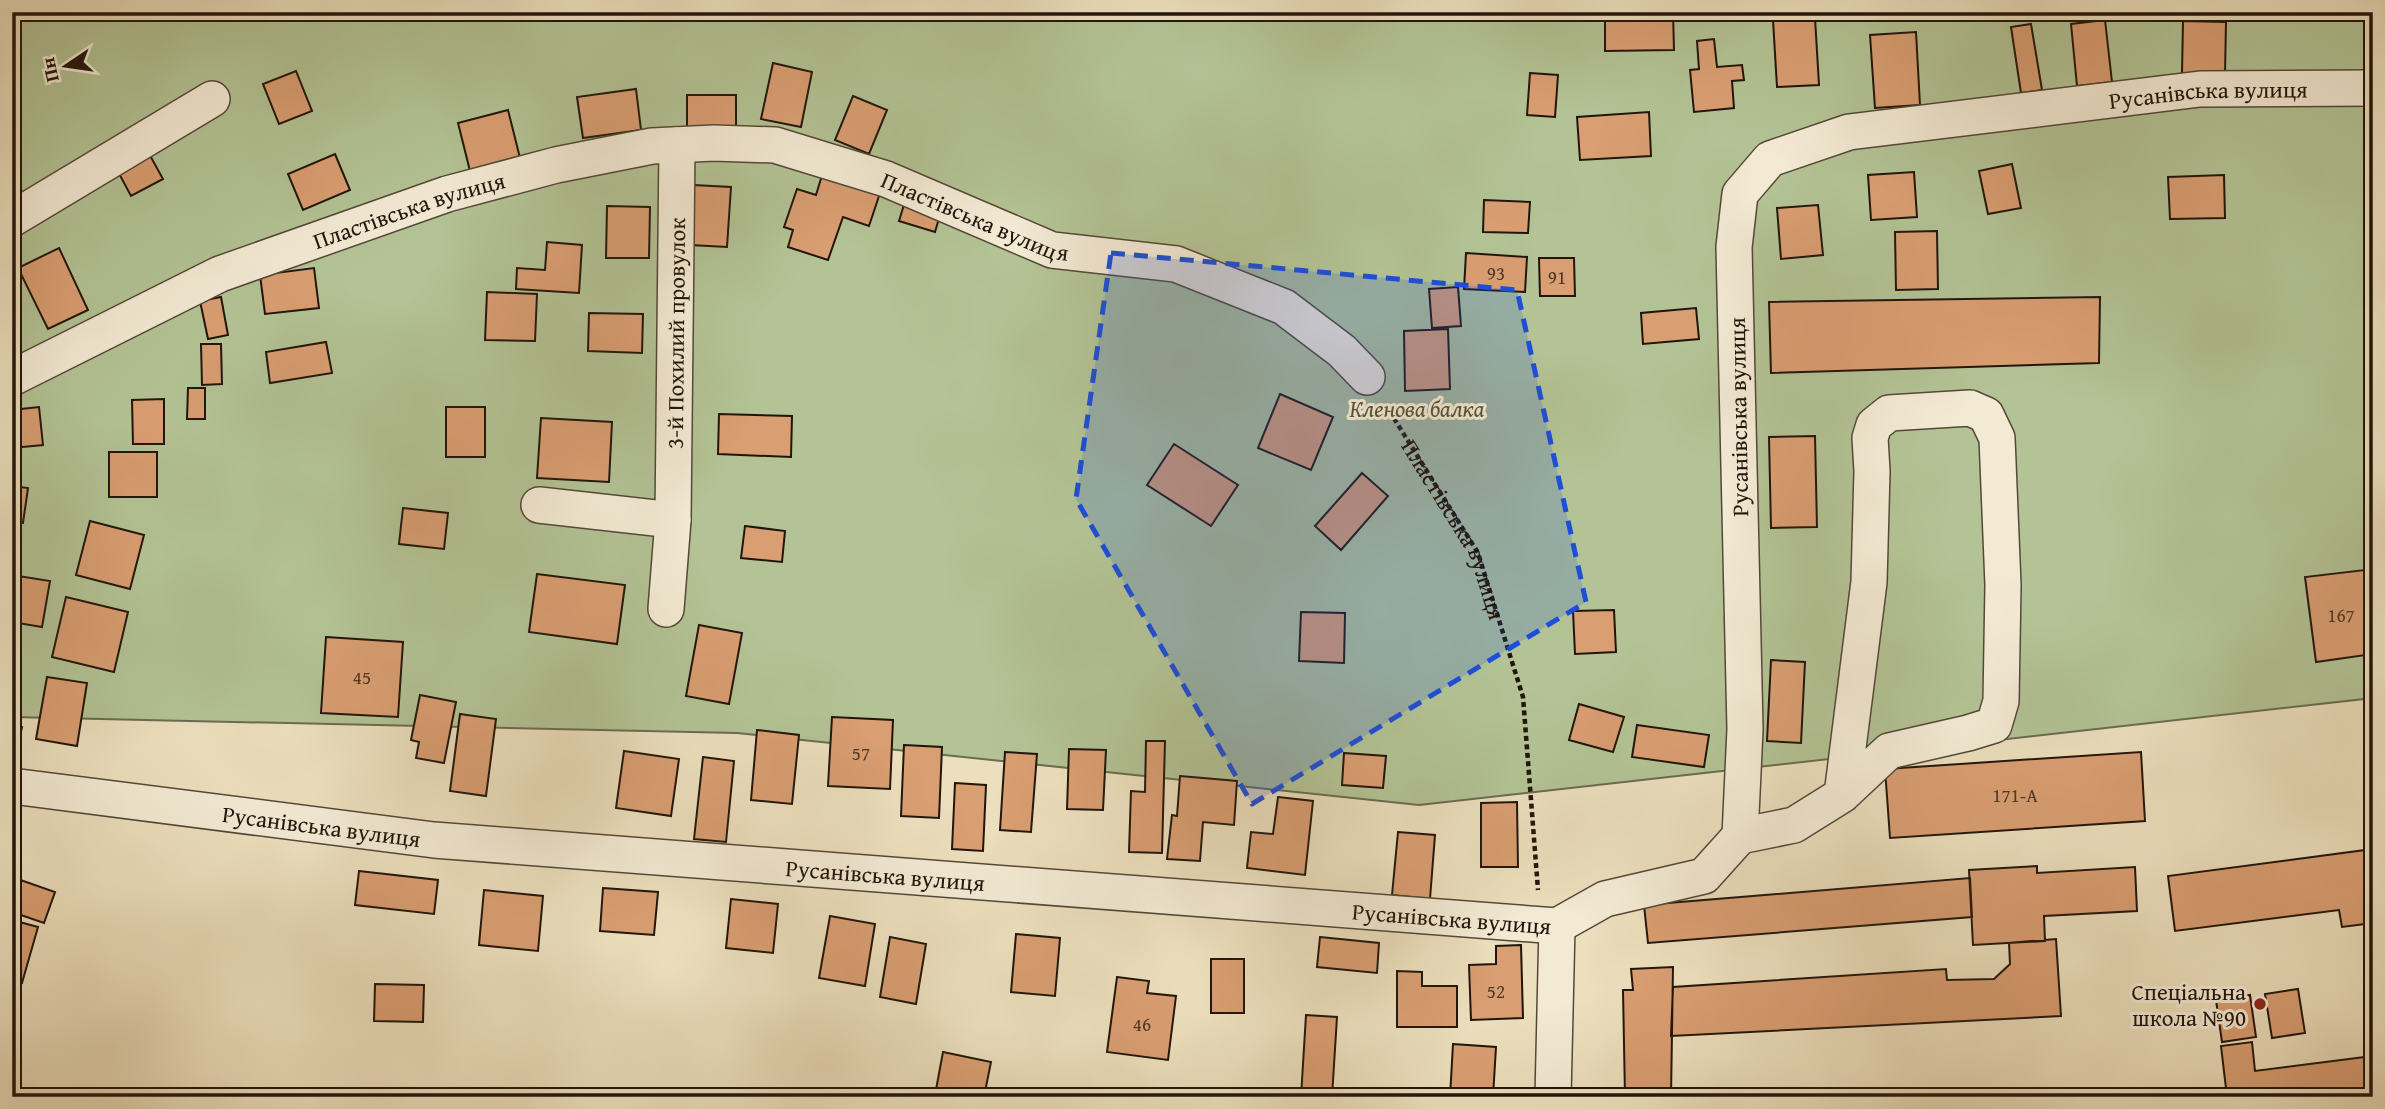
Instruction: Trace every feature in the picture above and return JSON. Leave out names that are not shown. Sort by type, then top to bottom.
[{"type":"street","name":"Русанівська вулиця","points":[[12,786],[434,840],[1549,926],[1605,899],[1704,876],[1740,836],[1745,729],[1734,247],[1741,194],[1770,159],[1849,132],[2200,89],[2373,88]]},
{"type":"street","points":[[12,219],[212,99]]},
{"type":"street","name":"Пластівська вулиця","points":[[12,378],[220,274],[435,198],[556,165],[652,146],[677,145],[775,145],[886,180],[1052,250],[1176,264],[1284,307],[1342,351],[1367,377]]},
{"type":"street","name":"3-й Похилий провулок","points":[[666,609],[673,520],[677,145]]},
{"type":"street","points":[[1740,836],[1794,825],[1842,796],[1889,751],[1994,725],[2001,701],[2003,585],[1997,438],[1986,415],[1970,408],[1889,414],[1874,425],[1870,438],[1872,471],[1869,582],[1842,796]]},
{"type":"street","points":[[539,505],[673,520]]},
{"type":"street","points":[[1549,926],[1553,1097]]},
{"type":"path","name":"Пластівська вулиця","points":[[1367,377],[1478,553],[1523,697],[1549,926]]},
{"type":"highlighted area","points":[[1111,253],[1517,290],[1586,602],[1252,804],[1076,499]]},
{"type":"green space","name":"Кленова балка","points":[[12,12],[2373,12],[2373,698],[1419,805],[737,733],[12,717]]},
{"type":"building","points":[[1605,12],[1673,12],[1674,50],[1605,51]]},
{"type":"building","points":[[1815,18],[1819,85],[1777,87],[1773,20]]},
{"type":"building","points":[[2105,20],[2112,82],[2077,86],[2071,24]]},
{"type":"building","points":[[2183,21],[2226,22],[2225,75],[2182,74]]},
{"type":"building","points":[[2031,24],[2042,90],[2021,93],[2011,27]]},
{"type":"building","points":[[1916,32],[1920,105],[1875,108],[1870,35]]},
{"type":"building","points":[[1714,39],[1717,67],[1742,65],[1744,80],[1732,81],[1734,108],[1694,112],[1690,70],[1699,69],[1697,41]]},
{"type":"building","points":[[773,63],[812,72],[801,127],[761,119]]},
{"type":"building","points":[[296,71],[312,111],[279,124],[263,84]]},
{"type":"building","points":[[1530,73],[1558,75],[1555,117],[1527,115]]},
{"type":"building","points":[[636,89],[641,130],[583,138],[577,97]]},
{"type":"building","points":[[687,95],[736,95],[736,131],[687,131]]},
{"type":"building","points":[[853,96],[887,110],[869,154],[835,140]]},
{"type":"building","points":[[508,110],[521,162],[471,175],[458,123]]},
{"type":"building","points":[[1649,112],[1651,156],[1580,160],[1577,117]]},
{"type":"building","points":[[147,150],[163,179],[131,196],[115,166]]},
{"type":"building","points":[[335,154],[350,190],[303,210],[288,174]]},
{"type":"building","points":[[2012,164],[2021,208],[1988,214],[1979,171]]},
{"type":"building","points":[[823,172],[882,187],[869,226],[843,217],[828,260],[788,247],[793,230],[784,227],[797,189],[816,195]]},
{"type":"building","points":[[1914,172],[1917,217],[1871,220],[1868,175]]},
{"type":"building","points":[[2224,175],[2225,218],[2170,219],[2168,177]]},
{"type":"building","points":[[693,185],[731,187],[727,247],[690,245]]},
{"type":"building","points":[[906,198],[942,208],[935,232],[899,221]]},
{"type":"building","points":[[1484,200],[1530,202],[1528,233],[1483,232]]},
{"type":"building","points":[[1818,205],[1823,255],[1781,259],[1777,208]]},
{"type":"building","points":[[607,206],[650,207],[649,258],[606,258]]},
{"type":"building","points":[[1937,231],[1938,289],[1896,290],[1895,232]]},
{"type":"building","points":[[547,242],[582,245],[579,293],[516,289],[517,268],[545,270]]},
{"type":"building","points":[[59,248],[88,310],[48,329],[18,268]]},
{"type":"building","points":[[1466,253],[1527,257],[1525,292],[1464,289]]},
{"type":"building","points":[[1539,258],[1574,258],[1575,296],[1540,296]]},
{"type":"building","points":[[314,268],[319,308],[265,314],[260,275]]},
{"type":"building","points":[[1458,287],[1461,326],[1432,328],[1429,289]]},
{"type":"building","points":[[487,292],[537,294],[535,341],[485,340]]},
{"type":"building","points":[[221,297],[228,335],[208,339],[200,301]]},
{"type":"building","points":[[2100,297],[2099,363],[1771,373],[1769,302]]},
{"type":"building","points":[[1696,308],[1699,339],[1643,344],[1641,313]]},
{"type":"building","points":[[589,313],[643,314],[642,353],[588,351]]},
{"type":"building","points":[[1448,329],[1450,389],[1405,391],[1404,331]]},
{"type":"building","points":[[326,342],[332,373],[270,383],[266,352]]},
{"type":"building","points":[[201,344],[221,344],[222,384],[202,385]]},
{"type":"building","points":[[188,388],[205,388],[205,419],[187,419]]},
{"type":"building","points":[[1280,394],[1333,417],[1311,470],[1258,448]]},
{"type":"building","points":[[164,399],[164,444],[133,444],[132,400]]},
{"type":"building","points":[[39,407],[43,445],[12,448],[12,410]]},
{"type":"building","points":[[446,407],[485,407],[485,457],[446,457]]},
{"type":"building","points":[[719,414],[792,416],[791,457],[718,454]]},
{"type":"building","points":[[541,418],[612,422],[609,482],[537,478]]},
{"type":"building","points":[[1815,436],[1817,527],[1771,528],[1769,437]]},
{"type":"building","points":[[1174,444],[1238,485],[1211,526],[1147,485]]},
{"type":"building","points":[[109,452],[157,452],[157,497],[109,497]]},
{"type":"building","points":[[1362,473],[1388,496],[1341,550],[1315,526]]},
{"type":"building","points":[[12,486],[28,488],[23,523],[12,522]]},
{"type":"building","points":[[403,508],[448,513],[444,549],[399,544]]},
{"type":"building","points":[[90,521],[144,535],[130,589],[76,575]]},
{"type":"building","points":[[745,526],[785,531],[782,562],[741,558]]},
{"type":"building","points":[[2373,569],[2373,654],[2316,662],[2305,577]]},
{"type":"building","points":[[537,574],[625,585],[617,644],[529,632]]},
{"type":"building","points":[[12,575],[50,581],[42,627],[12,622]]},
{"type":"building","points":[[66,597],[128,612],[114,672],[52,657]]},
{"type":"building","points":[[1614,610],[1616,652],[1575,654],[1573,611]]},
{"type":"building","points":[[1301,612],[1345,613],[1344,663],[1299,661]]},
{"type":"building","points":[[699,625],[742,633],[729,704],[686,696]]},
{"type":"building","points":[[326,637],[403,642],[398,717],[321,713]]},
{"type":"building","points":[[1771,660],[1805,662],[1801,743],[1767,741]]},
{"type":"building","points":[[47,677],[87,683],[77,746],[36,739]]},
{"type":"building","points":[[420,695],[456,702],[444,763],[416,758],[419,742],[411,740]]},
{"type":"building","points":[[1579,704],[1624,717],[1613,752],[1569,740]]},
{"type":"building","points":[[460,714],[496,719],[486,796],[450,791]]},
{"type":"building","points":[[832,717],[893,720],[890,789],[828,786]]},
{"type":"building","points":[[12,725],[22,727],[15,761],[12,761]]},
{"type":"building","points":[[1637,725],[1709,735],[1704,767],[1632,757]]},
{"type":"building","points":[[757,730],[799,735],[792,804],[751,800]]},
{"type":"building","points":[[1146,741],[1165,741],[1162,853],[1129,852],[1131,791],[1145,792]]},
{"type":"building","points":[[904,745],[942,747],[939,818],[901,816]]},
{"type":"building","points":[[1069,749],[1106,750],[1103,810],[1067,809]]},
{"type":"building","points":[[624,751],[679,759],[671,816],[616,808]]},
{"type":"building","points":[[1005,752],[1037,754],[1031,832],[1000,830]]},
{"type":"building","points":[[2141,752],[2145,821],[1890,838],[1885,769]]},
{"type":"building","points":[[1344,753],[1386,756],[1383,788],[1342,785]]},
{"type":"building","points":[[703,757],[734,761],[726,842],[694,839]]},
{"type":"building","points":[[1180,776],[1237,781],[1234,825],[1203,822],[1200,861],[1167,859],[1172,815],[1177,816]]},
{"type":"building","points":[[955,783],[986,785],[983,851],[952,849]]},
{"type":"building","points":[[1278,797],[1313,801],[1305,875],[1247,868],[1251,832],[1273,834]]},
{"type":"building","points":[[1517,802],[1518,867],[1481,867],[1481,803]]},
{"type":"building","points":[[1398,832],[1435,835],[1430,899],[1392,895]]},
{"type":"building","points":[[2373,849],[2373,923],[2342,927],[2339,910],[2175,931],[2168,876]]},
{"type":"building","points":[[2037,866],[2037,873],[2135,867],[2137,911],[2044,916],[2045,941],[1973,945],[1969,870]]},
{"type":"building","points":[[359,871],[438,880],[434,914],[355,905]]},
{"type":"building","points":[[12,877],[55,892],[44,923],[12,912]]},
{"type":"building","points":[[1970,878],[1972,917],[1648,943],[1644,905]]},
{"type":"building","points":[[603,888],[658,892],[654,935],[600,931]]},
{"type":"building","points":[[484,890],[543,896],[538,951],[479,945]]},
{"type":"building","points":[[731,899],[778,904],[773,953],[726,948]]},
{"type":"building","points":[[830,916],[875,924],[865,986],[819,978]]},
{"type":"building","points":[[12,920],[38,927],[22,983],[12,980]]},
{"type":"building","points":[[1016,934],[1060,938],[1055,996],[1011,992]]},
{"type":"building","points":[[890,937],[926,944],[916,1004],[880,997]]},
{"type":"building","points":[[1320,937],[1379,943],[1377,973],[1317,967]]},
{"type":"building","points":[[2056,939],[2061,1016],[1671,1036],[1673,987],[1946,969],[1947,980],[1994,979],[2010,964],[2009,943]]},
{"type":"building","points":[[1521,945],[1523,1018],[1471,1020],[1469,965],[1496,964],[1496,946]]},
{"type":"building","points":[[1211,959],[1244,959],[1244,1013],[1211,1013]]},
{"type":"building","points":[[1673,967],[1671,1097],[1625,1097],[1623,990],[1633,990],[1631,969]]},
{"type":"building","points":[[1397,971],[1422,972],[1422,986],[1457,986],[1457,1027],[1397,1027]]},
{"type":"building","points":[[1117,977],[1149,981],[1147,993],[1176,996],[1168,1060],[1107,1052]]},
{"type":"building","points":[[375,984],[424,985],[423,1022],[374,1021]]},
{"type":"building","points":[[2298,989],[2305,1033],[2272,1038],[2265,994]]},
{"type":"building","points":[[2250,995],[2256,1037],[2222,1042],[2216,1000]]},
{"type":"building","points":[[1306,1015],[1337,1017],[1332,1097],[1301,1097]]},
{"type":"building","points":[[2252,1042],[2255,1071],[2373,1056],[2373,1097],[2227,1097],[2221,1046]]},
{"type":"building","points":[[1453,1044],[1496,1047],[1493,1097],[1450,1097]]},
{"type":"building","points":[[943,1052],[991,1062],[984,1097],[935,1095]]},
{"type":"place","name":"Спеціальна школа №90","points":[[2260,1004]]}]
